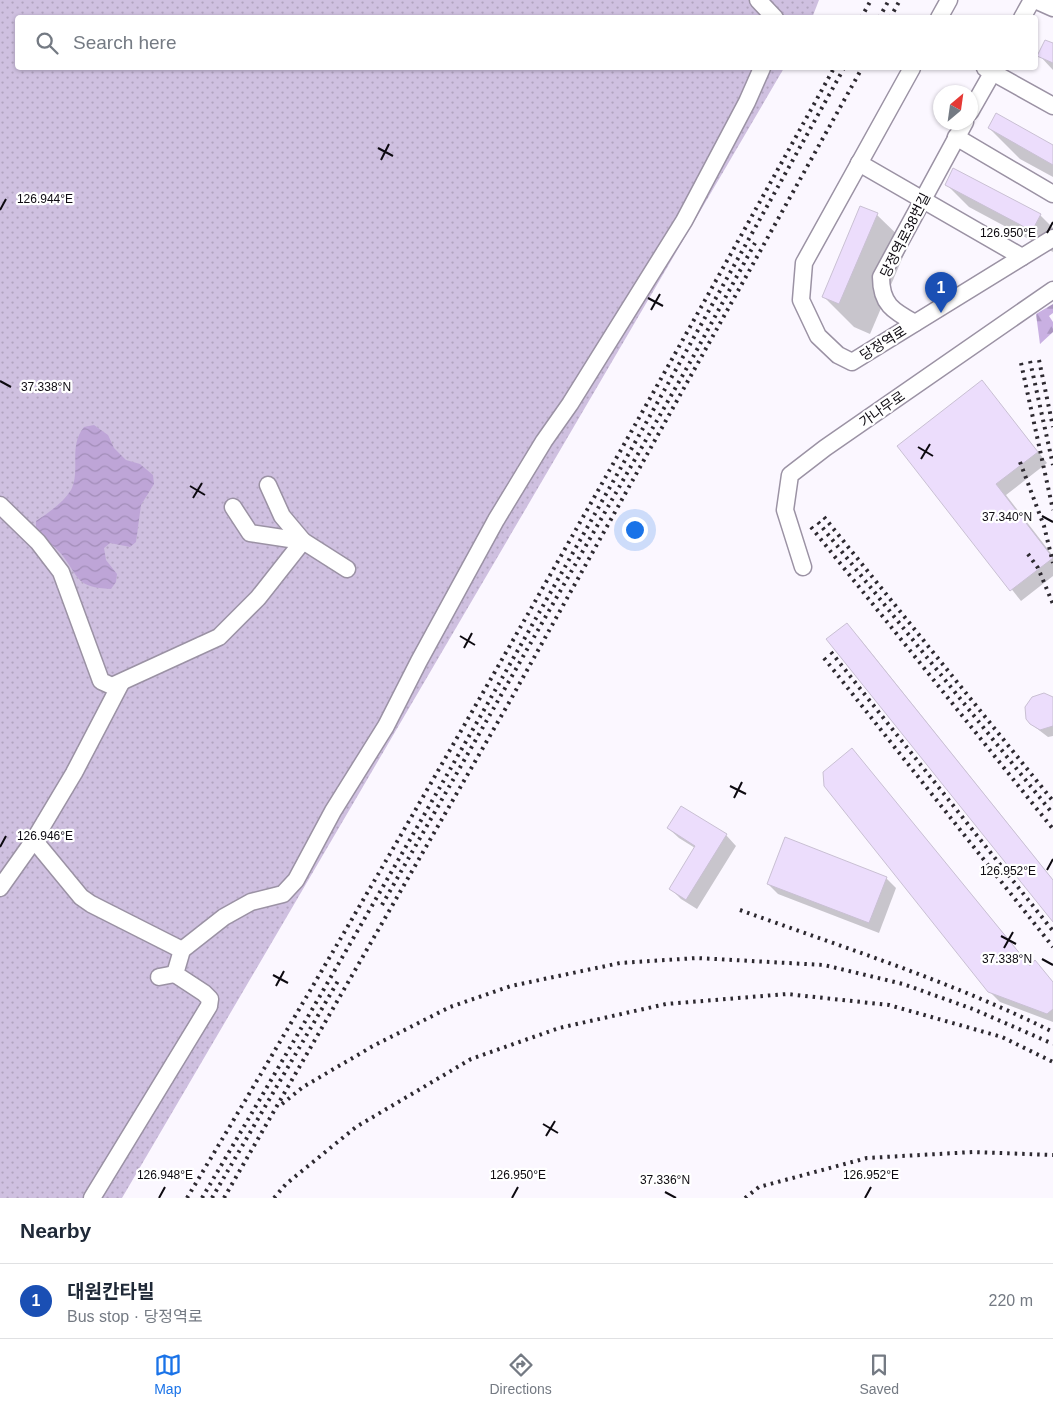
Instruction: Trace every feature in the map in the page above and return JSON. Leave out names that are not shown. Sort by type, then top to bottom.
[{"type":"street","points":[[758,0],[772,15]]},
{"type":"street","points":[[941,15],[949,0]]},
{"type":"street","points":[[1024,15],[1033,0],[1053,8]]},
{"type":"street","points":[[92,1198],[209,1006],[210,999],[204,993],[167,976],[182,950],[224,916],[251,902],[283,894],[296,880],[333,811],[386,726],[418,661],[496,520],[684,221],[747,102],[761,70]]},
{"type":"street","name":"당정역로","points":[[911,70],[804,263],[801,300],[818,336],[838,355],[852,362],[1053,238]]},
{"type":"street","points":[[978,96],[991,70]]},
{"type":"street","points":[[993,70],[1053,106]]},
{"type":"street","name":"당정역로38번길","points":[[916,323],[892,310],[881,292],[880,277],[960,130]]},
{"type":"street","points":[[956,137],[1053,194]]},
{"type":"street","points":[[859,163],[1022,257]]},
{"type":"street","name":"가나무로","points":[[803,567],[785,510],[790,475],[825,448],[1053,290]]},
{"type":"street","points":[[268,485],[282,516],[303,541],[347,569]]},
{"type":"street","points":[[0,505],[38,542],[61,572],[101,681],[112,686],[219,637],[258,598],[303,541]]},
{"type":"street","points":[[233,507],[250,533],[303,541]]},
{"type":"street","points":[[0,888],[34,840],[74,773],[121,682]]},
{"type":"street","points":[[34,840],[81,897],[91,904],[182,950]]},
{"type":"shaded area","points":[[0,0],[819,0],[813,15],[15,15],[15,70],[783,70],[122,1198],[0,1198]]},
{"type":"green space","points":[[1053,304],[1053,313],[1049,316],[1053,322],[1053,332],[1040,344],[1036,314]]},
{"type":"water","points":[[94,425],[108,435],[114,448],[126,460],[140,464],[153,475],[154,484],[141,505],[136,542],[130,547],[110,543],[104,548],[106,560],[117,574],[116,582],[111,589],[85,584],[76,576],[60,552],[36,533],[36,521],[60,503],[71,490],[74,483],[75,450],[79,434],[84,427]]},
{"type":"building","points":[[1045,40],[1053,43],[1053,63],[1038,56]]},
{"type":"building","points":[[996,113],[1053,145],[1053,165],[988,128]]},
{"type":"building","points":[[953,168],[1041,214],[1032,231],[945,185]]},
{"type":"building","points":[[860,206],[878,213],[839,304],[822,297]]},
{"type":"building","points":[[982,380],[1038,452],[996,484],[1053,558],[1010,591],[897,446]]},
{"type":"building","points":[[847,623],[1053,880],[1053,922],[826,639]]},
{"type":"building","points":[[1044,693],[1053,697],[1053,726],[1040,730],[1026,719],[1025,707],[1032,697]]},
{"type":"building","points":[[852,748],[1030,966],[1035,960],[1053,982],[1053,1009],[1047,1014],[988,992],[824,786],[823,772]]},
{"type":"building","points":[[681,806],[727,834],[686,900],[669,889],[695,846],[667,828]]},
{"type":"building","points":[[785,837],[887,877],[869,923],[767,884]]},
{"type":"railway","points":[[863,15],[871,0]]},
{"type":"railway","points":[[881,15],[889,0]]},
{"type":"railway","points":[[892,15],[900,0]]},
{"type":"railway","points":[[187,1198],[353,918],[515,636],[676,353],[833,70]]},
{"type":"railway","points":[[202,1198],[366,917],[527,634],[843,70]]},
{"type":"railway","points":[[224,1198],[511,699],[861,70]]},
{"type":"railway","points":[[382,905],[693,357],[755,243]]},
{"type":"railway","points":[[1039,360],[1053,427]]},
{"type":"railway","points":[[1030,361],[1053,465]]},
{"type":"railway","points":[[1021,363],[1053,510]]},
{"type":"railway","points":[[1020,462],[1044,526],[1053,563]]},
{"type":"railway","points":[[824,517],[1053,801]]},
{"type":"railway","points":[[818,522],[1053,814]]},
{"type":"railway","points":[[811,527],[1053,829]]},
{"type":"railway","points":[[1028,554],[1038,568],[1053,604]]},
{"type":"railway","points":[[831,652],[1053,931]]},
{"type":"railway","points":[[824,658],[1053,947]]},
{"type":"railway","points":[[740,910],[938,981],[1053,1032]]},
{"type":"railway","points":[[282,1104],[303,1087],[373,1046],[450,1007],[511,986],[620,963],[697,958],[824,965],[903,984],[973,1009],[1053,1044]]},
{"type":"railway","points":[[212,1198],[338,981]]},
{"type":"railway","points":[[274,1198],[286,1184],[356,1127],[471,1059],[559,1028],[666,1004],[787,994],[889,1005],[1002,1037],[1053,1062]]},
{"type":"railway","points":[[745,1198],[759,1187],[867,1158],[973,1152],[1053,1155]]},
{"type":"place","name":"대원칸타빌","points":[[941,313]]}]
